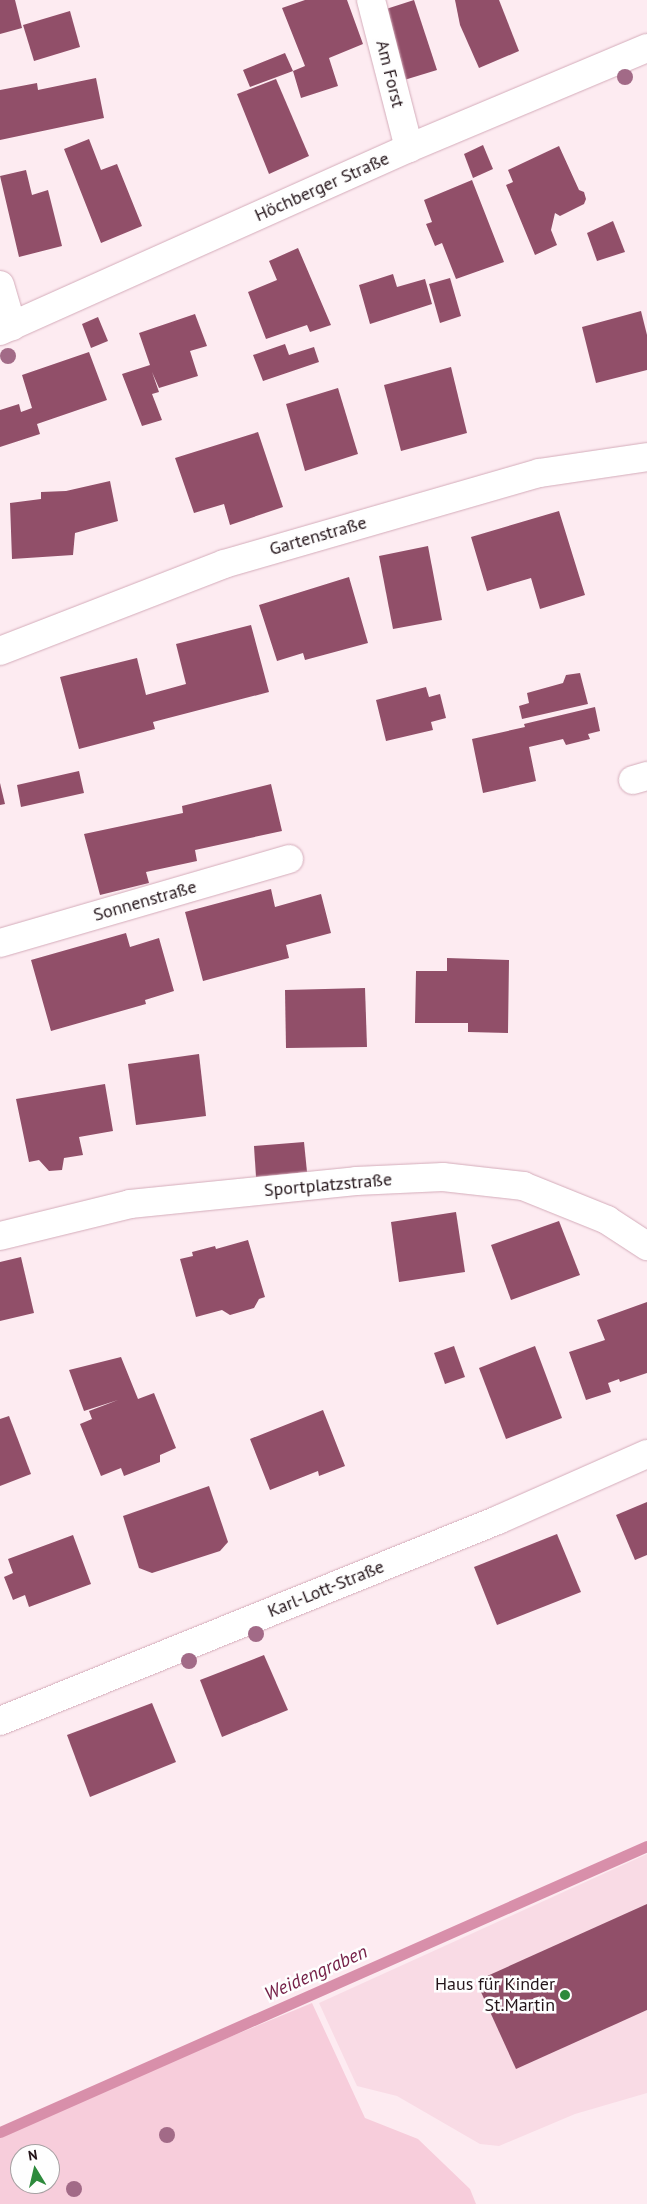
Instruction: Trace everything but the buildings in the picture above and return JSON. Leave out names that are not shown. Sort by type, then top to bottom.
[{"type":"street","name":"Am Forst","points":[[371,0],[409,148]]},
{"type":"street","name":"Höchberger Straße","points":[[6,328],[409,148],[647,48]]},
{"type":"street","points":[[0,285],[6,328]]},
{"type":"street","name":"Gartenstraße","points":[[0,651],[234,561],[540,472],[647,457]]},
{"type":"street","name":"Sonnenstraße","points":[[0,943],[289,859]]},
{"type":"street","name":"Sportplatzstraße","points":[[0,1236],[130,1204],[356,1182],[443,1177],[522,1186],[607,1220],[647,1246]]},
{"type":"street","name":"Karl-Lott-Straße","points":[[1,1716],[498,1520],[647,1454]]},
{"type":"shaded area","points":[[647,1854],[647,2093],[575,2114],[499,2146],[480,2144],[397,2096],[357,2086],[319,2003]]},
{"type":"shaded area","points":[[312,2003],[365,2118],[418,2139],[470,2189],[476,2204],[0,2204],[0,2132]]},
{"type":"waterway","name":"Weidengraben","points":[[0,2132],[647,1846]]},
{"type":"place","name":"Haus für Kinder St.Martin","points":[[565,1995]]}]
